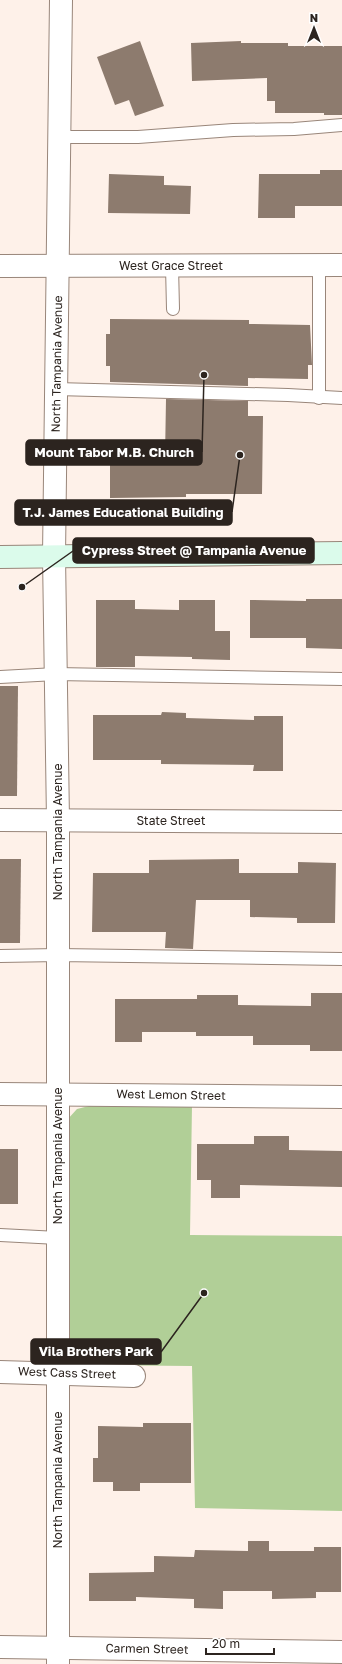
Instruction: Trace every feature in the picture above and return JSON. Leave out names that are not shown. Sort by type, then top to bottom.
[{"type":"street","name":"North Tampania Avenue","points":[[58,1656],[58,821],[54,556],[59,265],[61,0]]},
{"type":"street","name":"West Grace Street","points":[[0,266],[342,265]]},
{"type":"street","points":[[0,557],[342,553]]},
{"type":"street","name":"State Street","points":[[0,820],[342,822]]},
{"type":"street","name":"West Lemon Street","points":[[0,1094],[342,1097]]},
{"type":"street","name":"West Cass Street","points":[[0,1372],[58,1372],[134,1376]]},
{"type":"street","name":"Carmen Street","points":[[0,1647],[58,1656],[342,1652]]},
{"type":"lane","points":[[60,137],[138,137],[233,130],[294,129],[342,125]]},
{"type":"lane","points":[[319,398],[320,265]]},
{"type":"lane","points":[[172,266],[173,309]]},
{"type":"lane","points":[[56,389],[288,395],[319,398],[342,398]]},
{"type":"lane","points":[[0,677],[56,674],[342,679]]},
{"type":"lane","points":[[0,956],[58,955],[342,960]]},
{"type":"lane","points":[[0,1235],[58,1238]]},
{"type":"green space","points":[[192,1105],[190,1235],[342,1236],[342,1511],[195,1508],[192,1366],[80,1365],[69,1362],[67,1120],[77,1109],[89,1106]]},
{"type":"building","points":[[140,41],[164,106],[135,116],[129,100],[115,105],[97,57]]},
{"type":"building","points":[[241,41],[241,43],[288,43],[288,46],[342,46],[342,115],[324,115],[324,113],[275,113],[275,101],[267,101],[267,78],[192,81],[191,43]]},
{"type":"building","points":[[320,170],[342,170],[342,206],[295,206],[295,218],[258,218],[259,174],[320,174]]},
{"type":"building","points":[[109,174],[164,176],[164,185],[191,186],[190,214],[108,213]]},
{"type":"building","points":[[110,319],[249,320],[249,324],[310,325],[312,365],[308,365],[308,379],[248,378],[248,386],[110,382],[110,366],[106,366],[106,334],[110,334]]},
{"type":"building","points":[[166,399],[248,401],[248,416],[263,416],[262,494],[186,494],[186,497],[110,498],[110,457],[165,457]]},
{"type":"building","points":[[306,599],[342,599],[342,649],[306,648],[306,638],[250,638],[250,600],[306,601]]},
{"type":"building","points":[[96,600],[135,600],[135,609],[179,610],[179,600],[215,600],[215,631],[230,631],[230,660],[192,659],[192,657],[135,656],[135,667],[96,667]]},
{"type":"building","points":[[0,686],[18,686],[17,796],[0,796]]},
{"type":"building","points":[[162,712],[186,713],[186,718],[254,720],[254,716],[283,716],[283,771],[253,771],[254,765],[161,764],[161,760],[93,760],[93,715],[161,715]]},
{"type":"building","points":[[0,859],[21,859],[20,943],[0,943]]},
{"type":"building","points":[[239,859],[239,873],[298,873],[298,862],[336,863],[335,923],[297,923],[297,918],[250,917],[250,900],[196,900],[193,949],[165,948],[166,932],[92,932],[93,873],[149,873],[149,860]]},
{"type":"building","points":[[311,993],[342,993],[342,1051],[310,1051],[310,1045],[253,1045],[253,1036],[196,1036],[196,1032],[142,1032],[142,1042],[115,1042],[115,999],[197,999],[197,995],[238,995],[238,1005],[311,1006]]},
{"type":"building","points":[[254,1136],[289,1136],[289,1150],[342,1151],[342,1187],[240,1185],[240,1198],[211,1198],[211,1180],[197,1180],[197,1144],[254,1144]]},
{"type":"building","points":[[0,1149],[18,1149],[18,1204],[0,1204]]},
{"type":"building","points":[[143,1423],[191,1423],[191,1483],[140,1483],[140,1491],[113,1491],[113,1482],[93,1482],[93,1458],[98,1458],[98,1426],[143,1427]]},
{"type":"building","points":[[248,1541],[269,1541],[269,1551],[314,1551],[314,1547],[341,1547],[341,1592],[316,1592],[316,1598],[272,1599],[272,1591],[223,1591],[223,1609],[194,1608],[194,1599],[136,1597],[136,1601],[89,1601],[89,1573],[154,1572],[154,1556],[194,1557],[195,1550],[248,1551]]},
{"type":"place","name":"Mount Tabor M.B. Church","points":[[204,375]]},
{"type":"place","name":"T.J. James Educational Building","points":[[240,455]]},
{"type":"place","name":"Cypress Street @ Tampania Avenue","points":[[22,587]]},
{"type":"place","name":"Vila Brothers Park","points":[[204,1293]]}]
